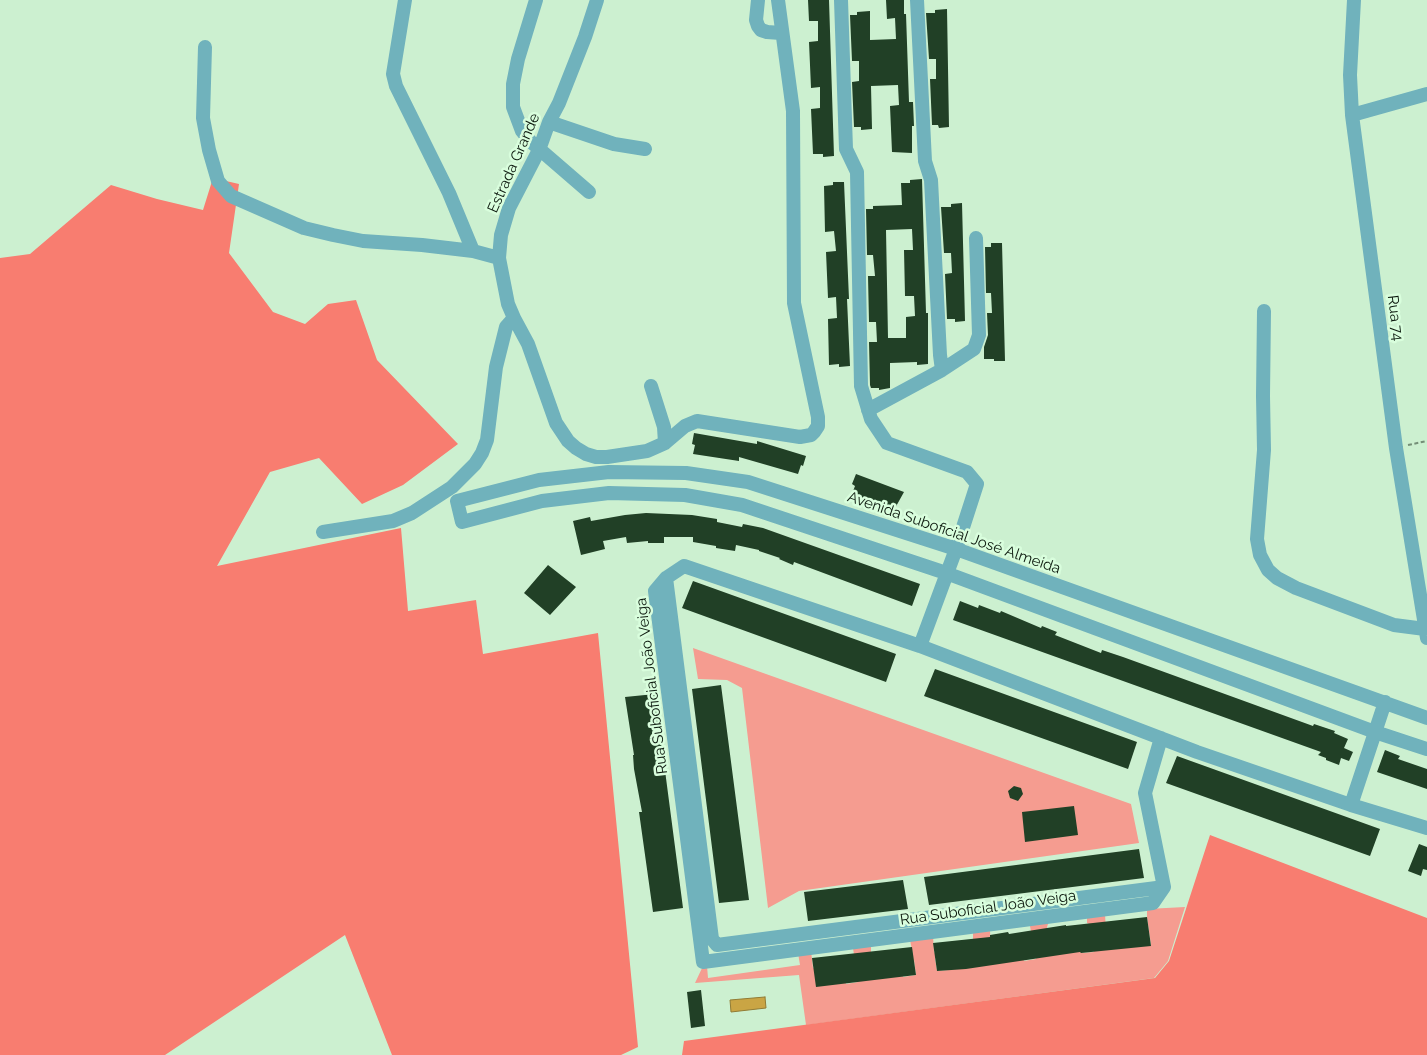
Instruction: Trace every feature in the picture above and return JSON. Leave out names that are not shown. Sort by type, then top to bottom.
[{"type":"street","points":[[405,0],[394,74],[396,86],[449,193],[473,251]]},
{"type":"street","points":[[536,0],[518,59],[513,84],[514,107],[522,131],[539,150],[588,192]]},
{"type":"street","name":"Estrada Grande","points":[[597,0],[559,103],[549,122],[539,150],[509,208],[501,235],[499,258],[508,304],[528,344],[556,423],[568,441],[576,448],[596,457],[647,451],[665,442],[685,426],[697,421],[800,437],[811,435],[818,426],[818,417],[794,303],[793,111],[778,0]]},
{"type":"street","points":[[758,0],[756,20],[758,26],[767,32],[782,33]]},
{"type":"street","points":[[841,0],[846,149],[857,172],[862,386],[868,410],[871,419],[887,443],[967,472],[977,484],[956,549],[920,646]]},
{"type":"street","points":[[917,0],[925,161],[931,180],[942,370]]},
{"type":"street","name":"Rua 74","points":[[1354,0],[1350,76],[1352,115],[1396,448],[1426,634]]},
{"type":"street","points":[[205,46],[203,118],[209,150],[218,181],[232,196],[304,228],[333,235],[363,241],[473,251],[499,258]]},
{"type":"street","points":[[1352,115],[1427,94]]},
{"type":"street","points":[[549,122],[614,144],[645,149]]},
{"type":"street","points":[[868,410],[942,370],[974,349],[979,335],[976,238]]},
{"type":"street","points":[[1264,311],[1264,450],[1257,539],[1260,555],[1268,570],[1277,578],[1296,588],[1394,625],[1426,634]]},
{"type":"street","points":[[323,532],[393,521],[412,513],[452,487],[475,464],[487,440],[496,367],[506,327],[514,318]]},
{"type":"street","points":[[651,386],[664,427],[665,442]]},
{"type":"street","name":"Avenida Suboficial José Almeida","points":[[946,573],[742,505],[686,494],[609,493],[542,501],[462,522],[457,501],[539,480],[609,472],[686,473],[748,482],[956,549],[1427,718]]},
{"type":"street","points":[[666,578],[684,566],[920,646],[1161,738],[1351,805],[1427,828]]},
{"type":"street","points":[[946,573],[1375,732],[1427,749]]},
{"type":"street","name":"Rua Suboficial João Veiga","points":[[666,578],[712,939],[717,945],[1164,887]]},
{"type":"street","name":"Rua Suboficial João Veiga","points":[[666,578],[655,591],[703,962],[1153,902],[1164,887]]},
{"type":"street","points":[[1351,805],[1385,702]]},
{"type":"street","points":[[1161,738],[1145,793],[1164,887]]},
{"type":"path","points":[[1396,448],[1427,441]]},
{"type":"shaded area","points":[[213,178],[239,184],[229,253],[273,312],[305,324],[328,304],[356,300],[377,360],[458,444],[403,485],[362,504],[319,458],[270,472],[217,566],[401,528],[408,611],[476,600],[483,654],[598,633],[638,1047],[621,1055],[392,1055],[345,935],[165,1055],[0,1055],[0,258],[30,254],[111,185],[203,210]]},
{"type":"shaded area","points":[[693,648],[1131,804],[1139,843],[799,891],[768,908],[742,688],[727,680],[698,679]]},
{"type":"shaded area","points":[[1210,835],[1427,918],[1427,1055],[682,1055],[684,1041],[1155,978],[1169,961]]},
{"type":"shaded area","points":[[1185,907],[1168,961],[1154,978],[806,1025],[799,975],[695,983],[703,966],[707,966],[708,978],[800,965],[798,953],[811,951],[813,968],[845,977],[846,984],[858,982],[853,948],[871,945],[871,960],[902,969],[903,977],[916,975],[914,960],[908,961],[913,955],[910,940],[933,936],[934,952],[939,957],[935,958],[937,971],[949,970],[975,939],[973,939],[973,933],[990,931],[991,945],[1022,953],[1024,961],[1036,959],[1030,926],[1049,921],[1047,927],[1049,937],[1080,946],[1081,953],[1094,952],[1087,917],[1105,914],[1106,931],[1151,945],[1147,909]]},
{"type":"shaded area","points":[[765,997],[766,1008],[731,1012],[730,1000]]},
{"type":"building","points":[[808,0],[829,0],[834,156],[823,157],[823,154],[813,154],[811,109],[820,108],[820,87],[811,88],[809,42],[818,41],[818,21],[809,21]]},
{"type":"building","points":[[886,0],[904,0],[909,102],[913,102],[912,153],[892,152],[890,106],[899,105],[898,85],[871,86],[872,129],[861,130],[861,127],[854,127],[852,82],[859,81],[859,61],[852,61],[850,15],[857,15],[857,12],[870,11],[870,40],[896,39],[895,18],[887,19]]},
{"type":"building","points":[[947,9],[949,127],[939,128],[938,125],[932,125],[930,79],[936,79],[936,59],[929,59],[926,13],[935,13],[935,10]]},
{"type":"building","points":[[922,179],[926,313],[928,313],[928,364],[917,365],[917,362],[890,363],[890,388],[879,390],[879,388],[871,388],[870,385],[869,342],[877,342],[876,322],[869,322],[868,276],[875,276],[873,255],[867,255],[866,209],[873,209],[873,206],[902,205],[901,183],[910,183],[910,180]],"holes":[[[912,229],[913,250],[904,250],[905,296],[914,296],[915,316],[906,317],[906,338],[888,338],[886,230]]]},
{"type":"building","points":[[833,182],[844,182],[849,299],[847,299],[850,366],[839,367],[839,364],[829,365],[828,319],[837,318],[836,297],[828,298],[826,252],[836,251],[834,231],[825,232],[824,186],[833,185]]},
{"type":"building","points":[[962,203],[965,321],[955,322],[955,319],[947,319],[945,274],[952,273],[951,253],[944,253],[941,207],[951,207],[951,204]]},
{"type":"building","points":[[991,243],[1002,243],[1005,361],[984,359],[984,347],[988,335],[987,313],[992,313],[991,293],[986,293],[985,247],[991,247]]},
{"type":"building","points":[[694,433],[757,444],[757,441],[806,456],[798,474],[739,457],[739,461],[693,454],[695,445],[692,444]]},
{"type":"building","points":[[856,474],[904,492],[894,510],[852,494],[855,486],[852,484]]},
{"type":"building","points":[[646,513],[692,515],[717,519],[717,522],[742,527],[743,524],[763,528],[920,584],[912,606],[794,562],[793,565],[759,550],[736,545],[735,551],[716,548],[716,546],[693,542],[693,537],[664,537],[664,543],[648,543],[648,541],[627,543],[626,537],[603,541],[605,549],[581,555],[573,521],[590,517],[591,521]]},
{"type":"building","points":[[548,565],[576,587],[550,615],[524,593]]},
{"type":"building","points":[[693,581],[896,654],[886,682],[682,608]]},
{"type":"building","points":[[960,601],[978,608],[979,605],[1000,613],[1001,611],[1041,628],[1042,626],[1057,632],[1055,635],[1101,653],[1102,650],[1123,657],[1313,726],[1314,724],[1335,731],[1334,733],[1348,739],[1344,748],[1353,752],[1349,761],[1341,758],[1339,765],[1318,755],[1321,752],[953,620]]},
{"type":"building","points":[[935,669],[1137,742],[1128,769],[924,696]]},
{"type":"building","points":[[721,685],[749,900],[719,903],[692,689]]},
{"type":"building","points":[[655,694],[683,908],[653,912],[639,812],[642,812],[634,769],[634,755],[625,697]]},
{"type":"building","points":[[1385,750],[1400,756],[1398,759],[1427,769],[1427,789],[1377,772]]},
{"type":"building","points":[[1177,756],[1380,829],[1370,856],[1166,783]]},
{"type":"building","points":[[1014,786],[1021,788],[1023,794],[1018,801],[1010,798],[1008,791]]},
{"type":"building","points":[[1074,806],[1078,835],[1025,842],[1022,812]]},
{"type":"building","points":[[1419,844],[1427,847],[1427,870],[1423,869],[1421,876],[1408,871]]},
{"type":"building","points":[[1139,849],[1144,878],[929,905],[924,877]]},
{"type":"building","points":[[903,880],[908,909],[808,921],[804,892]]},
{"type":"building","points":[[1147,917],[1151,946],[1080,952],[966,969],[937,971],[933,943],[990,937],[990,935],[1008,932],[1009,934],[1066,925]]},
{"type":"building","points":[[912,947],[916,975],[816,987],[812,958]]},
{"type":"building","points":[[701,990],[705,1026],[691,1028],[687,992]]}]
